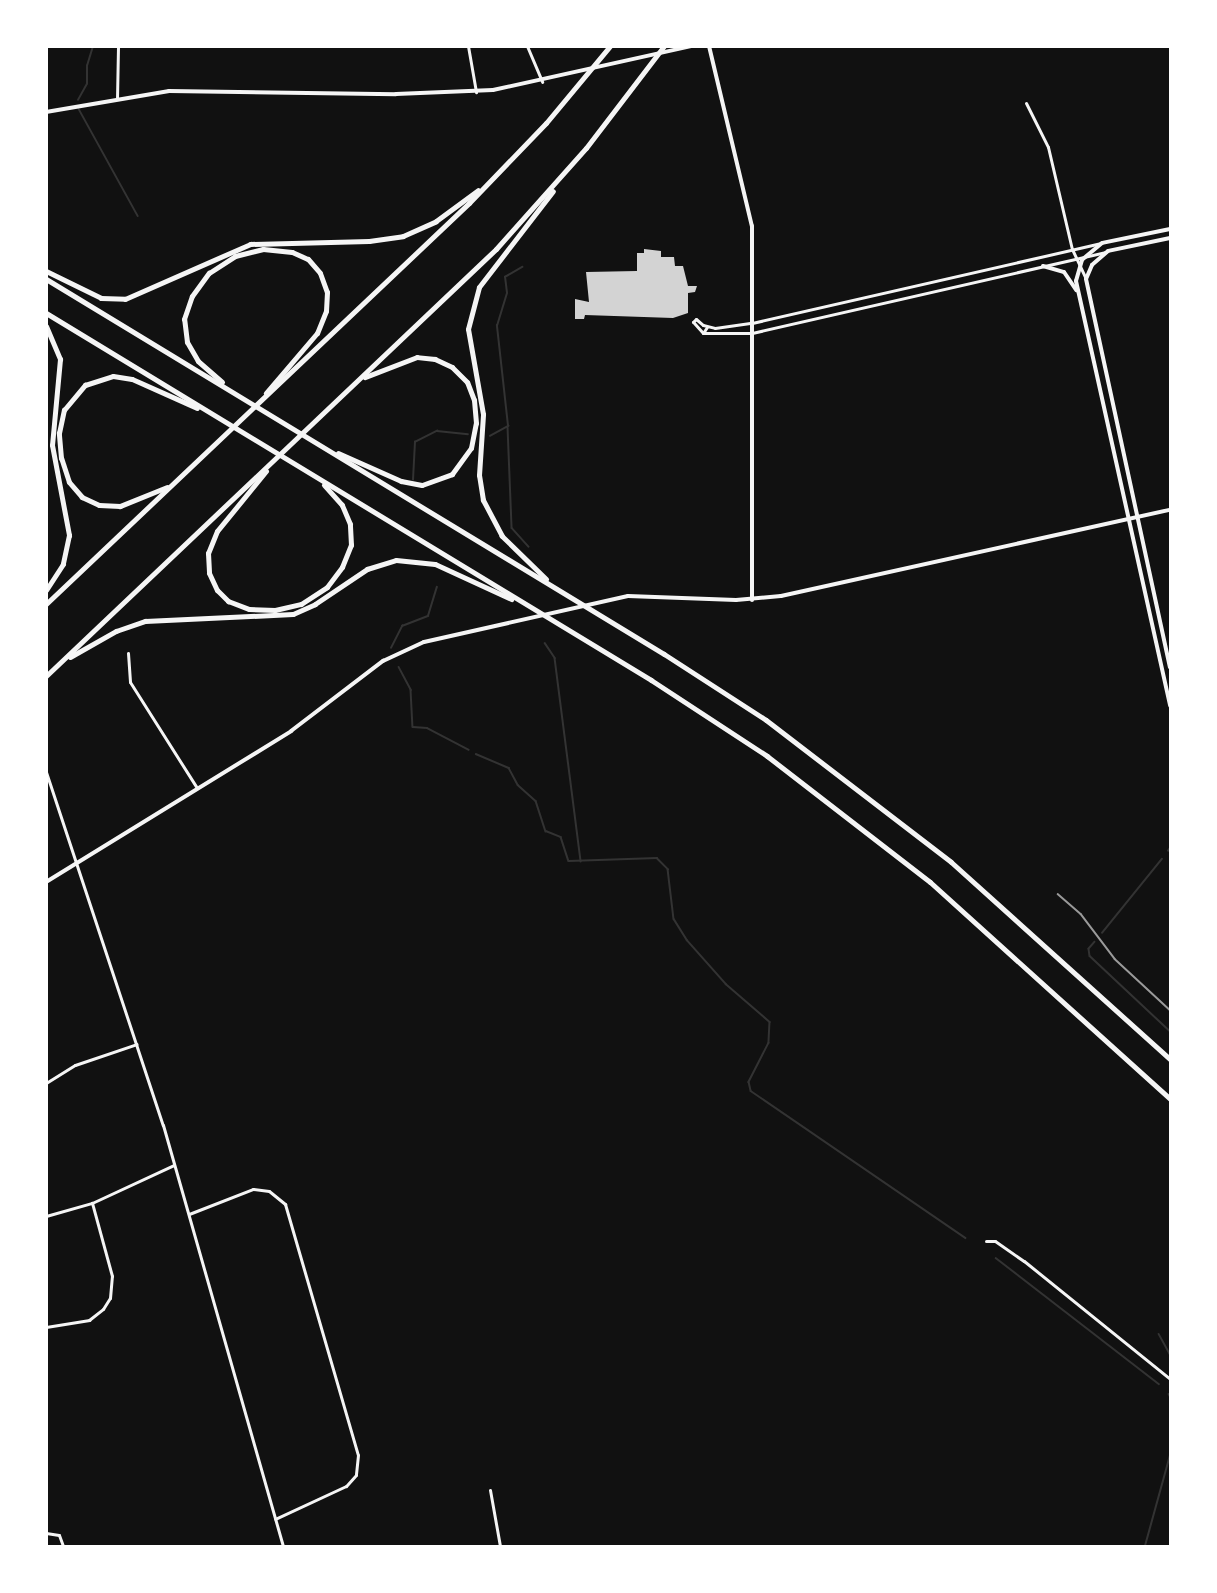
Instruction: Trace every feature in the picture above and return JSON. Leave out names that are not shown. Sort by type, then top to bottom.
[{"type":"highway","points":[[556,588],[502,536],[483,500],[479,471],[483,414],[468,333],[470,310],[481,283],[664,46]]},
{"type":"highway","points":[[46,604],[511,161],[608,49]]},
{"type":"highway","points":[[46,271],[98,297],[122,300],[250,244],[390,239],[447,214],[511,161]]},
{"type":"highway","points":[[46,676],[496,249],[564,174]]},
{"type":"highway","points":[[240,396],[191,352],[184,325],[190,299],[209,273],[235,256],[267,249],[298,254],[314,265],[323,278],[326,314],[318,330],[257,404]]},
{"type":"highway","points":[[46,279],[556,588],[737,701],[876,801],[1012,914],[1170,1059]]},
{"type":"highway","points":[[46,313],[710,718],[824,798],[992,936],[1170,1099]]},
{"type":"highway","points":[[46,326],[60,359],[52,445],[69,535],[63,564],[46,590]]},
{"type":"highway","points":[[318,444],[415,484],[443,480],[466,460],[475,434],[475,408],[468,385],[455,369],[435,359],[417,357],[358,380]]},
{"type":"highway","points":[[174,483],[120,506],[99,505],[82,497],[68,479],[60,454],[60,429],[70,400],[93,380],[120,376],[218,417]]},
{"type":"highway","points":[[272,463],[219,528],[208,553],[210,576],[219,592],[234,604],[255,610],[286,609],[312,598],[336,577],[350,551],[351,530],[342,505],[323,484],[296,465]]},
{"type":"highway","points":[[60,663],[112,633],[145,621],[293,614],[370,568],[400,559],[435,564],[537,611]]},
{"type":"street","points":[[117,99],[118,46]]},
{"type":"street","points":[[468,46],[476,92]]},
{"type":"street","points":[[527,46],[542,82]]},
{"type":"street","points":[[46,112],[169,91],[476,92],[542,82],[692,46]]},
{"type":"street","points":[[709,46],[752,226],[752,600]]},
{"type":"street","points":[[1026,103],[1048,147],[1072,249],[1086,279],[1170,667]]},
{"type":"street","points":[[1170,229],[1072,249],[752,323],[707,327],[696,319],[693,322],[703,333],[752,333],[1170,238]]},
{"type":"street","points":[[1102,243],[1079,265],[1078,294],[1170,706]]},
{"type":"street","points":[[1086,279],[1092,265],[1108,251]]},
{"type":"street","points":[[1042,266],[1067,274],[1078,294]]},
{"type":"street","points":[[703,333],[707,327]]},
{"type":"street","points":[[46,882],[296,727],[399,652],[441,636],[616,598],[649,594],[752,600],[1170,510]]},
{"type":"street","points":[[128,653],[130,682],[197,788]]},
{"type":"street","points":[[46,772],[78,861],[137,1044],[189,1214],[283,1546]]},
{"type":"street","points":[[46,1083],[77,1063],[137,1044]]},
{"type":"street","points":[[46,1216],[92,1203],[174,1165]]},
{"type":"street","points":[[189,1214],[253,1189],[269,1191],[282,1200],[358,1455],[358,1470],[346,1486],[275,1519]]},
{"type":"street","points":[[46,1327],[88,1320],[100,1313],[110,1298],[112,1276],[92,1203]]},
{"type":"street","points":[[986,1241],[995,1241],[1016,1255],[1170,1379]]},
{"type":"street","points":[[490,1490],[500,1546]]},
{"type":"street","points":[[46,1533],[59,1535],[63,1546]]},
{"type":"building","points":[[644,249],[661,251],[661,257],[674,257],[675,266],[683,266],[688,286],[697,286],[695,292],[688,293],[688,313],[673,318],[585,315],[584,319],[575,319],[575,299],[589,302],[586,272],[637,271],[637,253],[644,253]]},
{"type":"waterway","points":[[78,100],[87,84],[87,66],[93,46]]},
{"type":"waterway","points":[[79,109],[138,216]]},
{"type":"waterway","points":[[490,436],[508,426],[497,326],[507,293],[505,277],[522,267]]},
{"type":"waterway","points":[[508,427],[512,528],[529,547]]},
{"type":"waterway","points":[[413,480],[415,442],[437,431],[468,434]]},
{"type":"waterway","points":[[391,648],[402,626],[428,616],[437,587]]},
{"type":"waterway","points":[[545,643],[555,658],[581,861]]},
{"type":"waterway","points":[[399,667],[411,690],[413,727],[427,728],[469,750]]},
{"type":"waterway","points":[[476,754],[509,768],[518,785],[536,801],[546,831],[561,837],[569,861],[657,858],[668,869],[674,919],[687,940],[726,984],[770,1022],[769,1043],[749,1082],[751,1091],[966,1238]]},
{"type":"waterway","points":[[1102,933],[1162,859]]},
{"type":"waterway","points":[[1095,942],[1089,949],[1090,956],[1170,1031]]},
{"type":"waterway","points":[[996,1258],[1159,1384]]},
{"type":"waterway","points":[[1159,1334],[1170,1354]]},
{"type":"waterway","points":[[1145,1546],[1170,1455]]},
{"type":"railway","points":[[1058,894],[1081,914],[1115,959],[1170,1010]]}]
